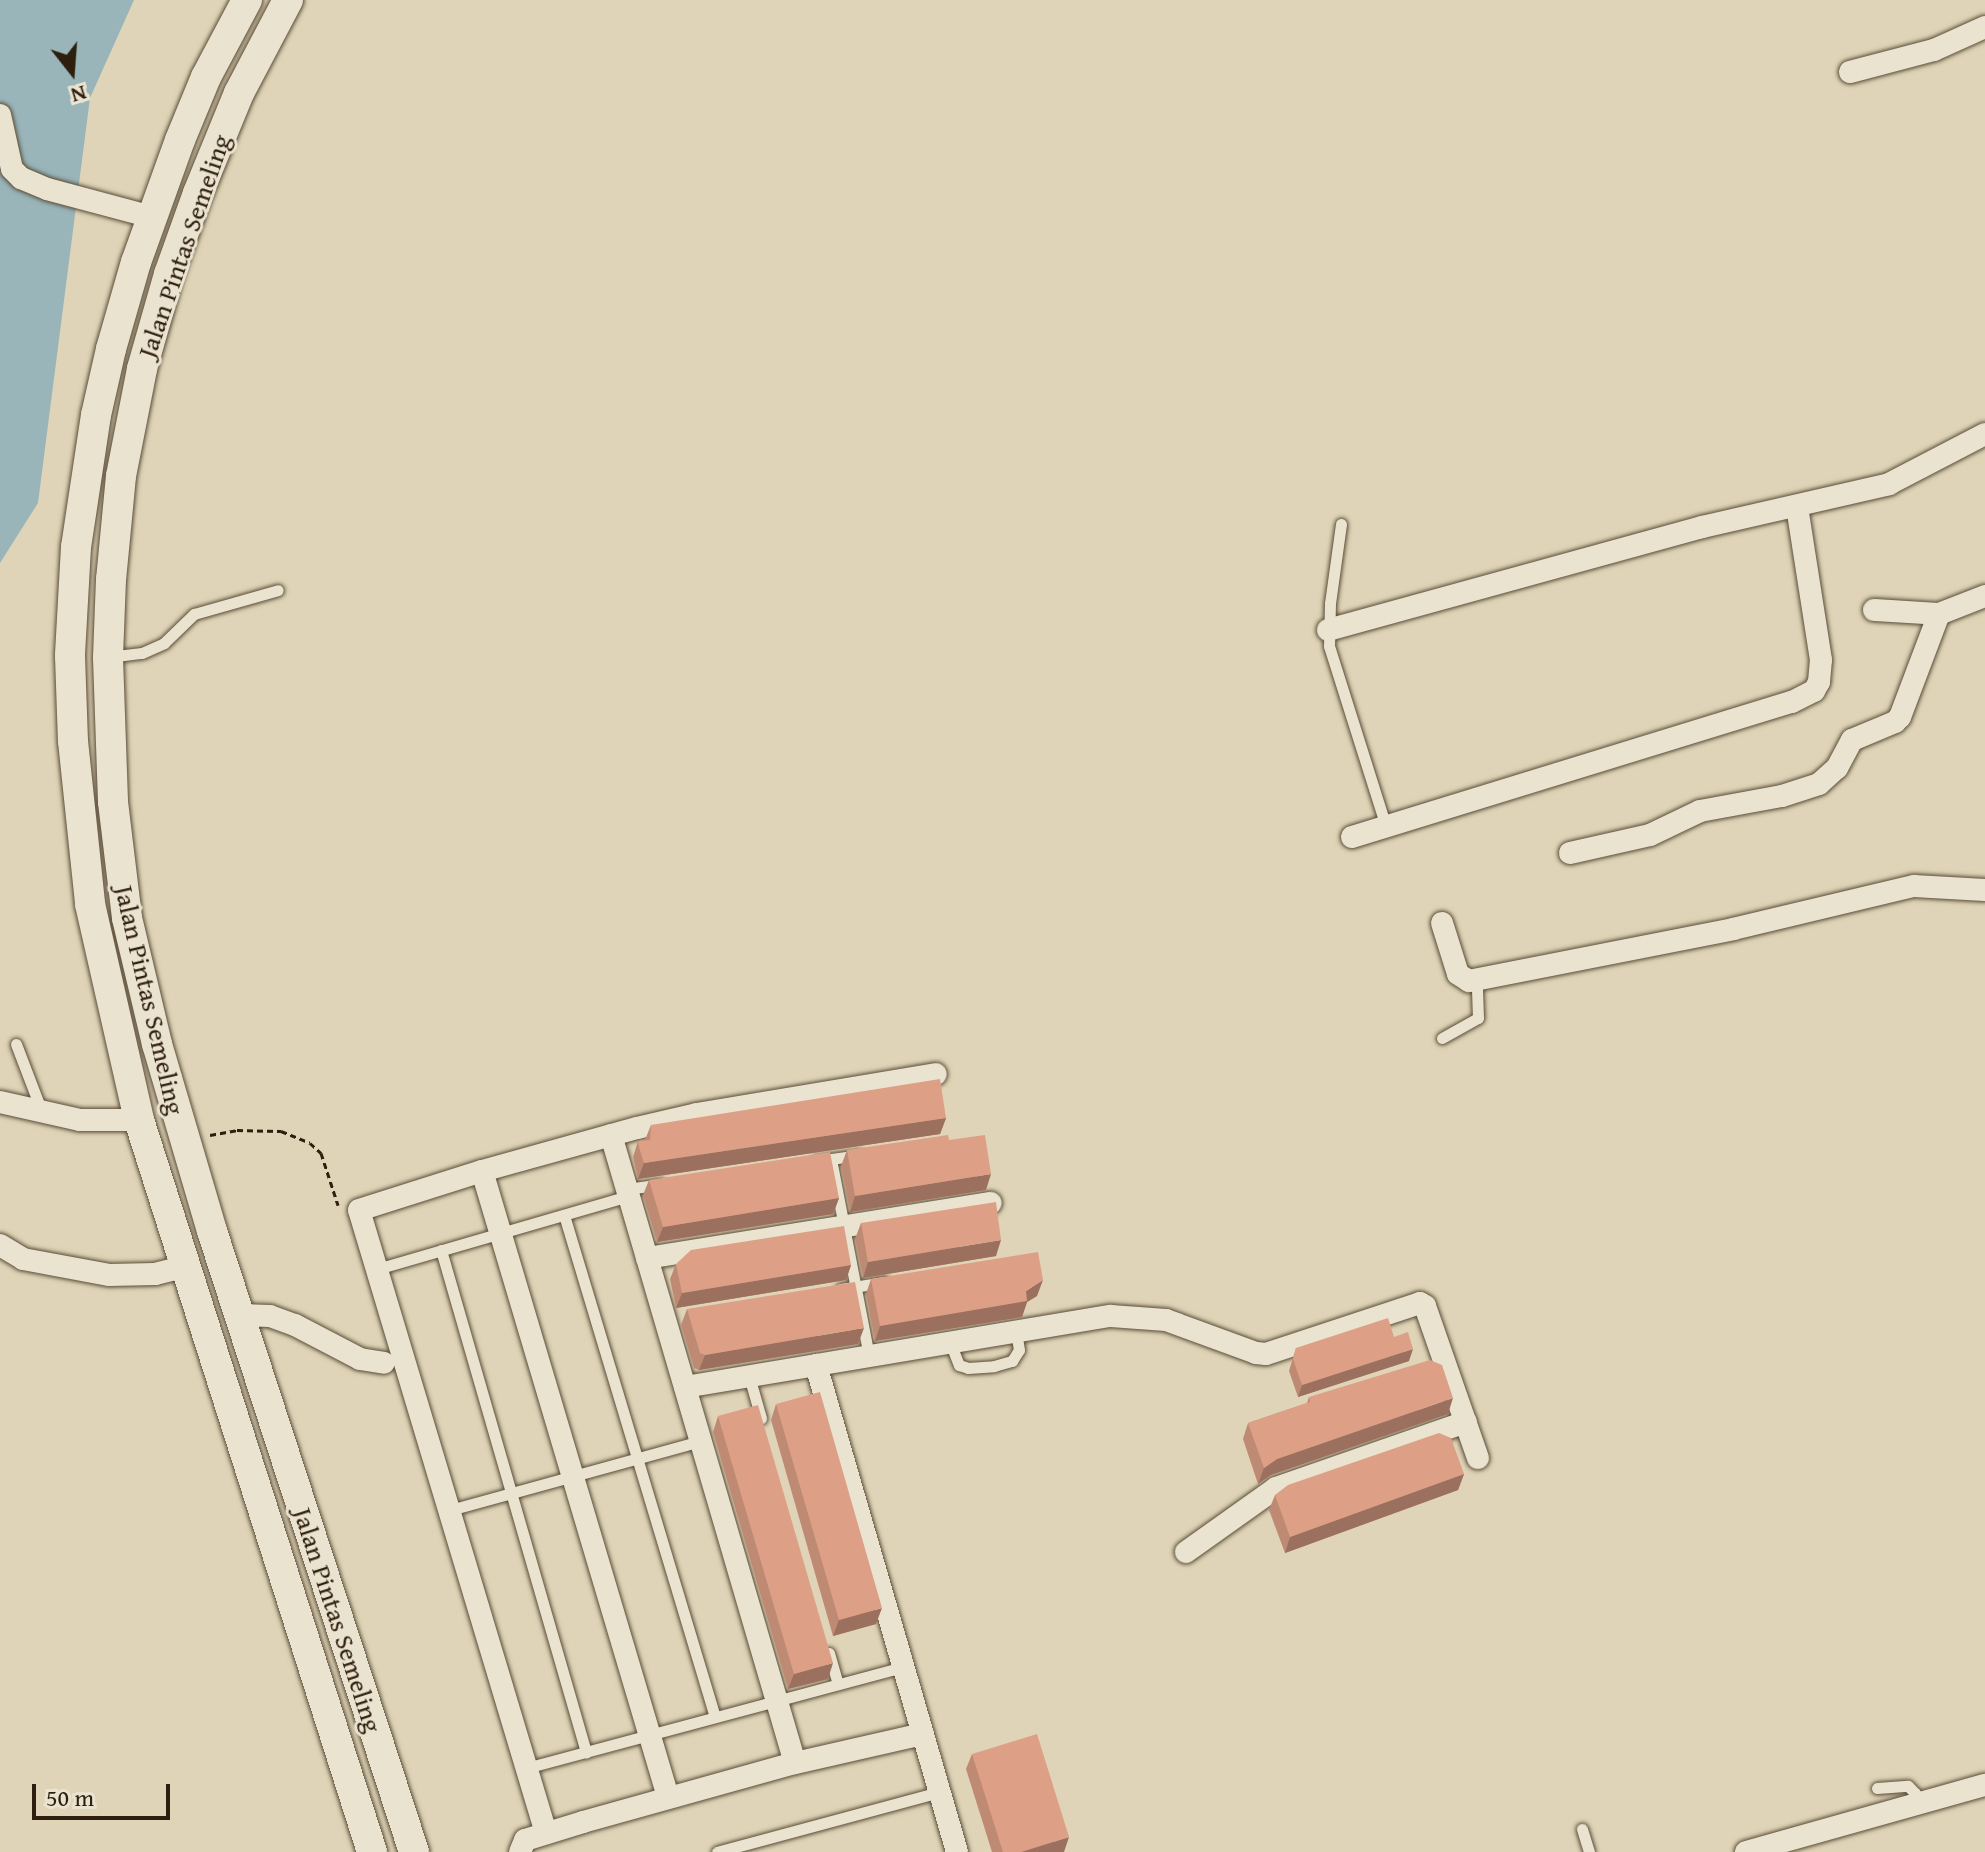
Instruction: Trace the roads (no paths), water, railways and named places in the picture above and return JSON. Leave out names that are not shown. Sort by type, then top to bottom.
[{"type":"main road","name":"Jalan Pintas Semeling","points":[[247,0],[206,77],[152,217],[115,334],[96,415],[79,519],[70,656],[73,741],[85,871],[106,983],[139,1120],[372,1852]]},
{"type":"main road","name":"Jalan Pintas Semeling","points":[[288,0],[239,93],[209,164],[169,274],[145,357],[115,524],[108,658],[113,802],[127,918],[145,1001],[184,1140],[414,1852]]},
{"type":"street","points":[[1850,72],[1934,50],[1985,27]]},
{"type":"street","points":[[0,115],[12,169],[21,178],[47,189],[152,217]]},
{"type":"street","points":[[1328,630],[1672,535],[1900,481],[1985,434]]},
{"type":"street","points":[[1352,837],[1792,702],[1814,691],[1819,682],[1821,660],[1797,507]]},
{"type":"street","points":[[1874,610],[1939,614],[1985,596]]},
{"type":"street","points":[[1570,853],[1650,835],[1700,811],[1782,796],[1819,784],[1837,768],[1852,740],[1900,717],[1939,614]]},
{"type":"street","points":[[1442,923],[1458,974],[1469,981],[1477,981],[1733,929],[1914,886],[1985,890]]},
{"type":"street","points":[[546,1833],[359,1210],[482,1171],[697,1114],[936,1074]]},
{"type":"street","points":[[0,1101],[80,1120],[139,1120]]},
{"type":"street","points":[[611,1135],[647,1258],[672,1318],[685,1387],[795,1763]]},
{"type":"street","points":[[482,1171],[668,1797]]},
{"type":"street","points":[[647,1258],[845,1224],[992,1203]]},
{"type":"street","points":[[0,1245],[23,1259],[109,1275],[155,1274],[184,1267]]},
{"type":"street","points":[[685,1387],[1111,1316],[1147,1316],[1266,1354],[1405,1305],[1420,1303],[1425,1306],[1437,1360],[1466,1422],[1478,1458]]},
{"type":"street","points":[[240,1315],[270,1316],[295,1325],[360,1359],[384,1363]]},
{"type":"street","points":[[816,1365],[957,1852]]},
{"type":"street","points":[[1186,1552],[1276,1488],[1466,1422]]},
{"type":"street","points":[[520,1852],[525,1840],[668,1797],[795,1763],[923,1734]]},
{"type":"street","points":[[1746,1852],[1985,1785]]},
{"type":"lane","points":[[1341,524],[1328,630],[1329,646],[1386,827]]},
{"type":"lane","points":[[108,658],[142,653],[164,643],[194,614],[278,590]]},
{"type":"lane","points":[[1442,1038],[1478,1018],[1477,981]]},
{"type":"lane","points":[[16,1044],[42,1113]]},
{"type":"lane","points":[[799,1164],[875,1152]]},
{"type":"lane","points":[[831,1159],[869,1356]]},
{"type":"lane","points":[[377,1269],[674,1182]]},
{"type":"lane","points":[[564,1215],[715,1717]]},
{"type":"lane","points":[[441,1250],[586,1752]]},
{"type":"lane","points":[[827,1292],[901,1279]]},
{"type":"lane","points":[[749,1376],[766,1435]]},
{"type":"lane","points":[[450,1510],[701,1441]]},
{"type":"lane","points":[[825,1640],[838,1684]]},
{"type":"lane","points":[[525,1768],[904,1667]]},
{"type":"lane","points":[[1877,1788],[1908,1786],[1915,1793],[1918,1803]]},
{"type":"lane","points":[[717,1852],[939,1792]]},
{"type":"lane","points":[[1582,1829],[1589,1852]]},
{"type":"water","points":[[0,0],[134,0],[90,98],[38,503],[0,563]]}]
